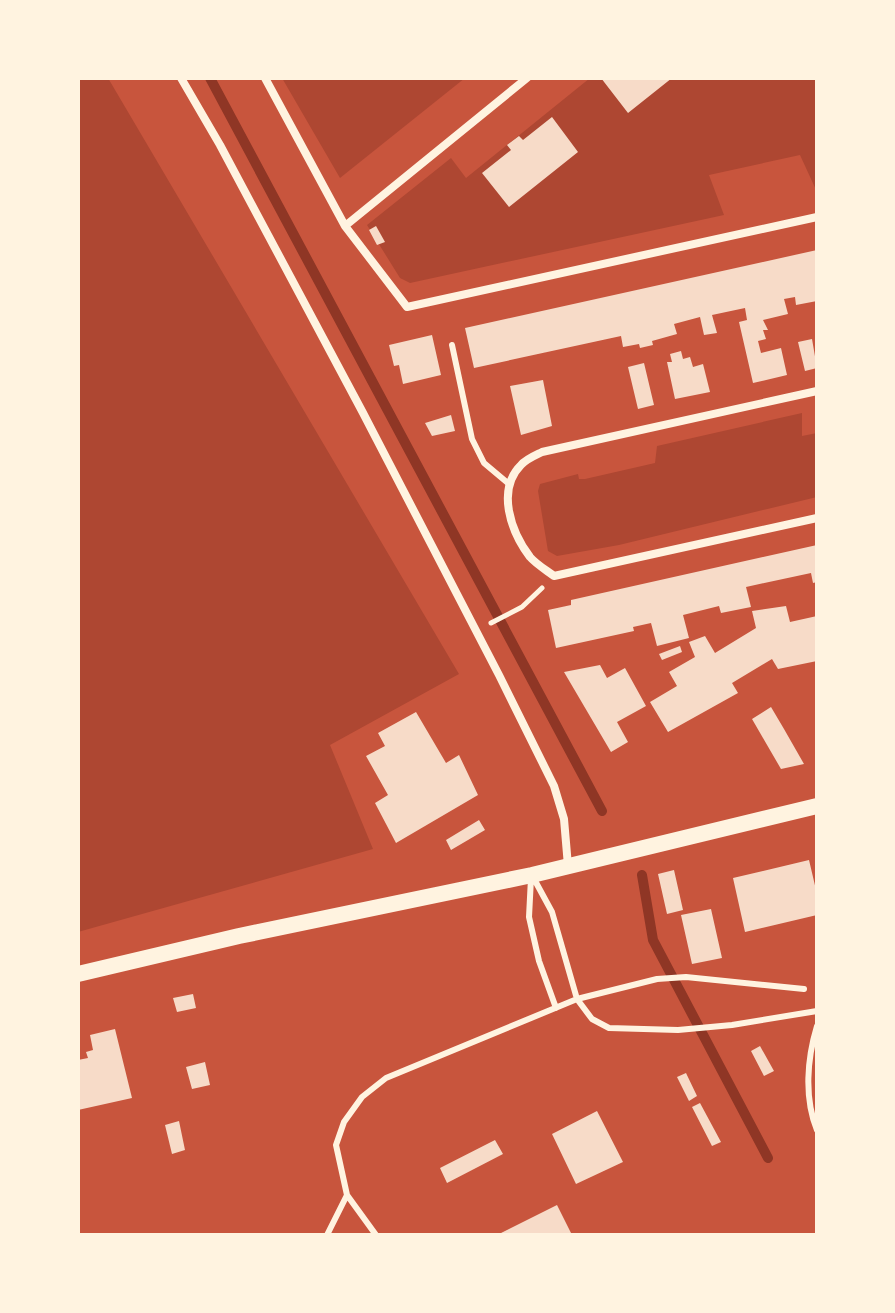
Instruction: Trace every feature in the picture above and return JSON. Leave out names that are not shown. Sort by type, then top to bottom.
[{"type":"main road","points":[[78,974],[239,936],[532,875],[817,806]]},
{"type":"street","points":[[181,78],[355,397],[554,786],[564,819],[568,866]]},
{"type":"street","points":[[265,78],[345,226],[407,307],[817,217]]},
{"type":"street","points":[[345,226],[527,78]]},
{"type":"street","points":[[817,391],[542,452],[521,464],[509,484],[508,506],[515,532],[531,559],[554,576],[817,518]]},
{"type":"lane","points":[[452,345],[472,439],[484,463],[509,484]]},
{"type":"lane","points":[[532,875],[552,912],[577,999],[592,1019],[609,1028],[713,1027],[817,1011]]},
{"type":"lane","points":[[532,875],[529,917],[539,961],[556,1008]]},
{"type":"lane","points":[[376,1235],[347,1195],[336,1145],[344,1122],[362,1097],[386,1078],[577,999],[657,979],[686,977],[804,989]]},
{"type":"lane","points":[[817,1026],[810,1049],[810,1111],[817,1130]]},
{"type":"lane","points":[[327,1235],[347,1195]]},
{"type":"path","points":[[491,623],[522,607]]},
{"type":"shaded area","points":[[78,78],[108,78],[459,674],[330,745],[373,849],[78,932]]},
{"type":"shaded area","points":[[282,78],[465,78],[340,178]]},
{"type":"shaded area","points":[[590,78],[817,78],[817,192],[800,155],[709,175],[724,215],[410,283],[400,278],[367,225],[451,158],[466,178]]},
{"type":"shaded area","points":[[802,413],[802,436],[817,433],[817,497],[619,545],[557,556],[548,551],[538,491],[540,484],[578,474],[579,479],[585,479],[655,463],[657,446]]},
{"type":"building","points":[[601,78],[672,78],[628,113]]},
{"type":"building","points":[[552,117],[578,152],[509,207],[482,173],[511,150],[507,145],[519,136],[523,140]]},
{"type":"building","points":[[376,226],[385,242],[377,245],[369,230]]},
{"type":"building","points":[[817,250],[817,301],[796,305],[795,297],[784,299],[788,314],[763,320],[768,330],[763,330],[766,339],[758,341],[761,353],[781,348],[787,375],[753,383],[739,322],[747,320],[745,308],[712,315],[717,333],[704,335],[700,317],[674,324],[677,334],[640,348],[639,344],[623,347],[621,336],[474,368],[465,328]]},
{"type":"building","points":[[432,335],[441,375],[403,384],[399,365],[394,366],[389,345]]},
{"type":"building","points":[[812,339],[817,368],[805,371],[798,342]]},
{"type":"building","points":[[681,351],[683,359],[690,357],[693,367],[703,364],[710,392],[675,399],[667,362],[672,362],[670,354]]},
{"type":"building","points":[[644,363],[654,405],[638,409],[628,367]]},
{"type":"building","points":[[543,380],[552,426],[521,435],[510,386]]},
{"type":"building","points":[[451,415],[455,431],[432,436],[425,423]]},
{"type":"building","points":[[817,545],[817,582],[813,583],[811,573],[746,587],[751,607],[721,613],[719,606],[683,615],[689,638],[657,646],[651,623],[633,627],[634,631],[556,648],[548,610],[571,605],[571,600]]},
{"type":"building","points":[[786,606],[790,622],[817,616],[817,661],[778,669],[772,659],[732,683],[738,693],[668,732],[650,702],[677,686],[669,672],[695,657],[689,642],[705,636],[715,653],[756,628],[752,611]]},
{"type":"building","points":[[680,646],[682,652],[662,660],[659,654]]},
{"type":"building","points":[[600,665],[607,678],[625,668],[646,706],[617,722],[628,742],[611,752],[564,672]]},
{"type":"building","points":[[771,707],[804,764],[781,769],[752,719]]},
{"type":"building","points":[[416,712],[446,763],[459,755],[478,795],[396,843],[375,803],[388,795],[366,756],[385,746],[378,733]]},
{"type":"building","points":[[479,820],[485,830],[451,850],[446,840]]},
{"type":"building","points":[[809,860],[817,894],[817,915],[745,932],[733,878]]},
{"type":"building","points":[[674,870],[683,910],[667,914],[658,874]]},
{"type":"building","points":[[711,909],[722,958],[692,964],[681,915]]},
{"type":"building","points":[[193,994],[196,1008],[177,1012],[173,998]]},
{"type":"building","points":[[115,1029],[132,1098],[78,1110],[78,1060],[88,1058],[86,1052],[93,1050],[90,1035]]},
{"type":"building","points":[[760,1046],[774,1071],[764,1076],[751,1051]]},
{"type":"building","points":[[205,1062],[210,1085],[192,1089],[186,1067]]},
{"type":"building","points":[[686,1073],[697,1096],[689,1101],[677,1077]]},
{"type":"building","points":[[700,1103],[721,1142],[712,1146],[692,1107]]},
{"type":"building","points":[[597,1111],[623,1162],[576,1184],[552,1134]]},
{"type":"building","points":[[179,1121],[185,1150],[172,1154],[165,1125]]},
{"type":"building","points":[[495,1140],[503,1154],[447,1183],[440,1168]]},
{"type":"building","points":[[557,1205],[572,1235],[497,1235]]},
{"type":"waterway","points":[[210,78],[602,811]]},
{"type":"waterway","points":[[642,875],[653,940],[768,1158]]}]
